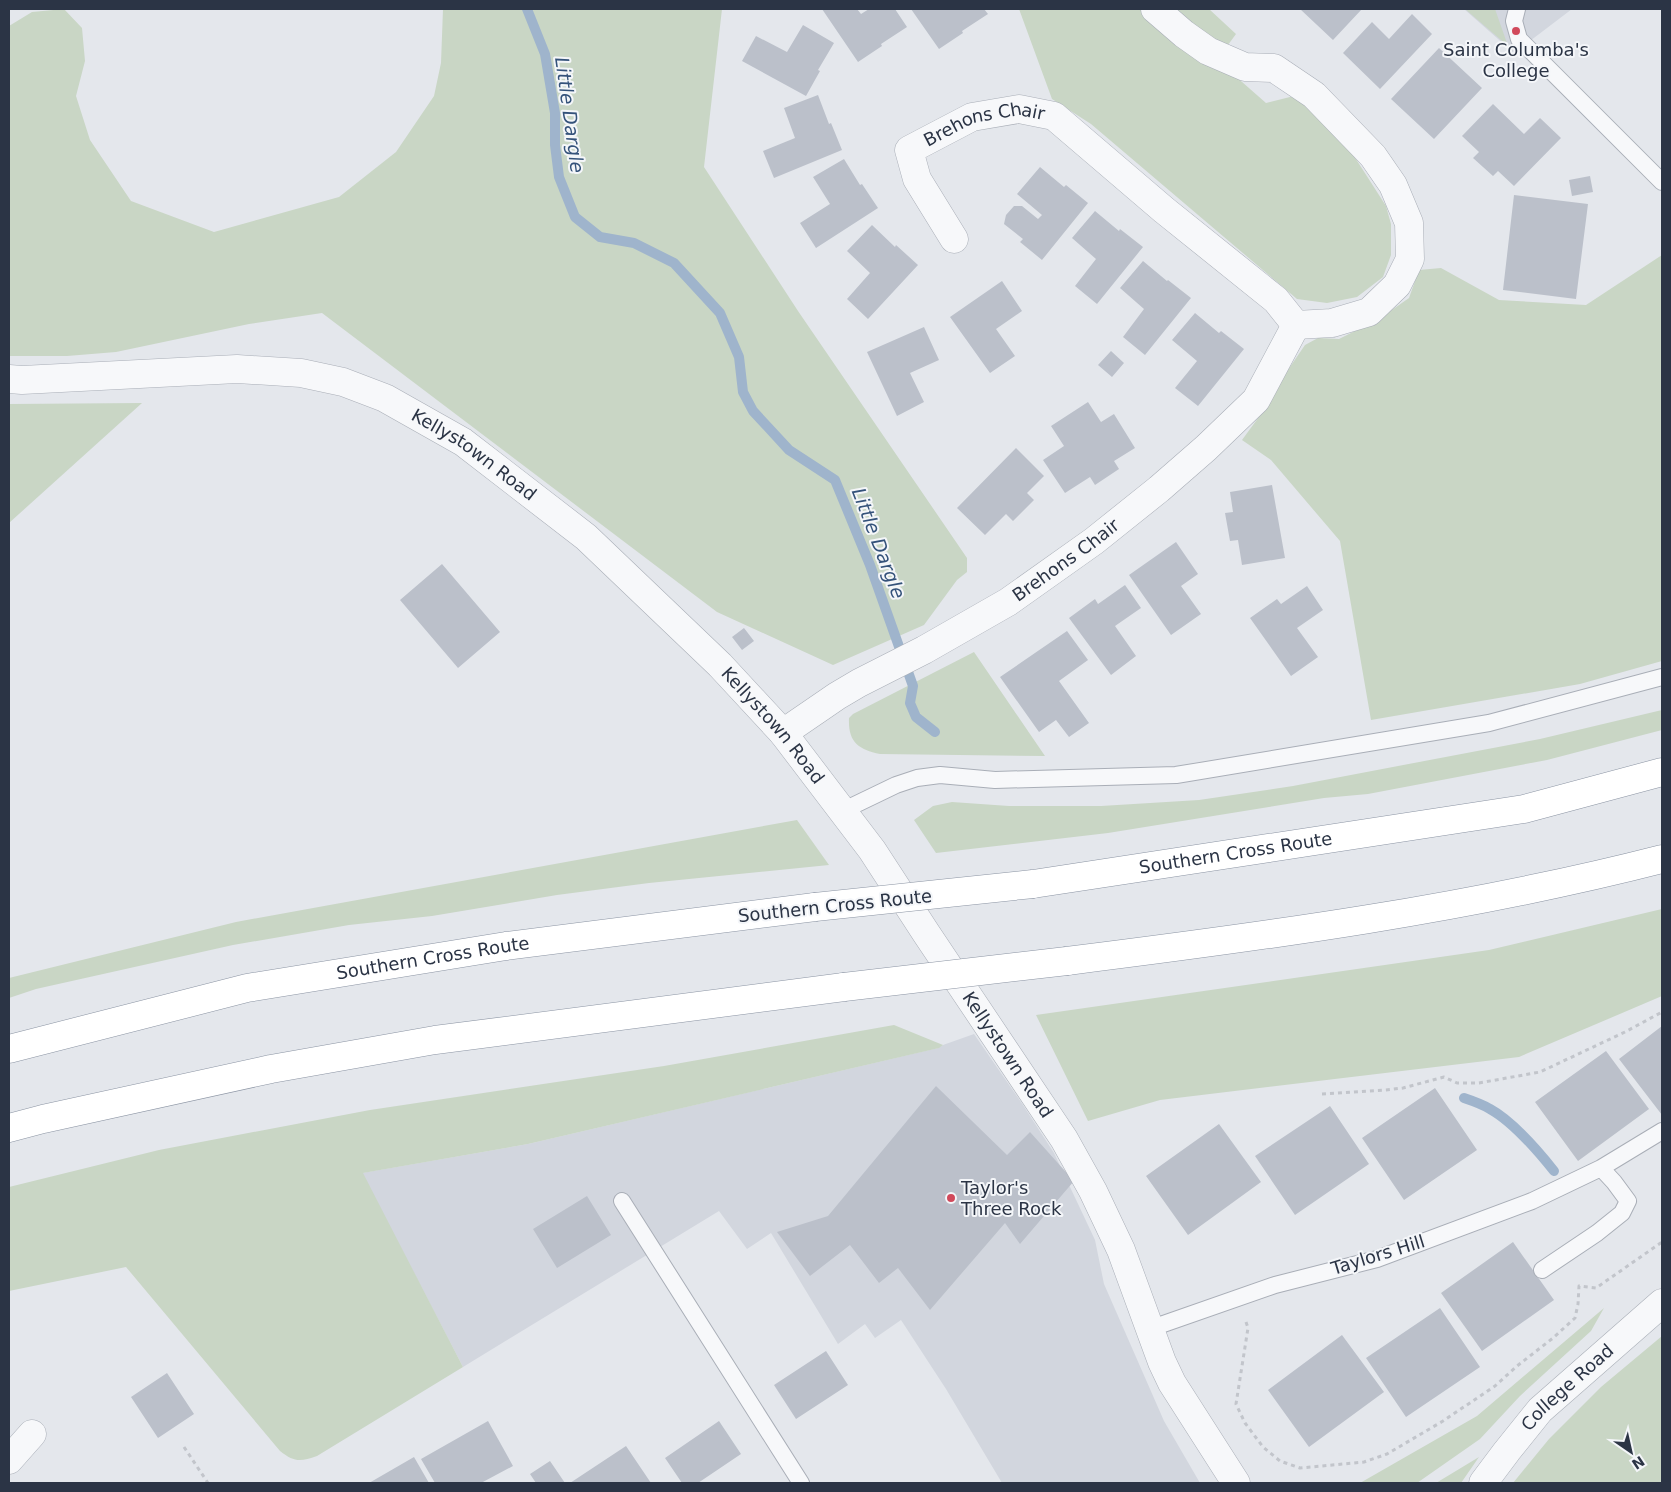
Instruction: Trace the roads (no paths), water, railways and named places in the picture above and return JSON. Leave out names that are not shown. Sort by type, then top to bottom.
[{"type":"highway","name":"Southern Cross Route","points":[[9,1049],[247,988],[506,946],[815,907],[1033,884],[1524,809],[1662,772]]},
{"type":"highway","points":[[9,1128],[271,1069],[435,1040],[844,987],[1272,935],[1427,909],[1601,875],[1662,859]]},
{"type":"street","points":[[1155,9],[1184,34],[1208,51],[1245,67],[1274,68],[1314,95],[1372,156],[1393,185],[1409,223],[1410,259],[1397,285],[1369,312],[1332,324],[1296,325]]},
{"type":"street","name":"Brehons Chair","points":[[783,733],[837,696],[882,670],[924,650],[1008,602],[1094,541],[1159,489],[1206,448],[1256,400],[1296,325],[1276,300],[1164,210],[1054,116],[1019,109],[972,117],[909,150],[917,179],[954,239]]},
{"type":"street","name":"Kellystown Road","points":[[9,379],[108,377],[237,369],[301,373],[343,382],[386,398],[463,442],[586,537],[720,665],[783,733],[872,850],[1064,1139],[1093,1191],[1120,1250],[1149,1329],[1172,1383],[1236,1483]]},
{"type":"street","name":"College Road","points":[[1483,1483],[1506,1451],[1540,1410],[1662,1303]]},
{"type":"street","points":[[9,1460],[32,1434]]},
{"type":"lane","points":[[1517,9],[1514,21],[1519,39],[1662,182]]},
{"type":"lane","points":[[842,811],[896,785],[917,778],[940,775],[995,780],[1176,775],[1489,723],[1662,677]]},
{"type":"lane","name":"Taylors Hill","points":[[1149,1329],[1275,1284],[1377,1259],[1532,1201],[1601,1168],[1662,1131]]},
{"type":"lane","points":[[1542,1270],[1622,1214],[1628,1201],[1601,1168]]},
{"type":"lane","points":[[622,1201],[801,1483]]},
{"type":"waterway","name":"Little Dargle","points":[[527,9],[545,54],[555,113],[555,145],[559,177],[575,217],[600,237],[634,243],[674,263],[720,313],[739,357],[743,392],[753,411],[789,450],[835,480],[870,565],[913,686],[910,703],[916,717],[935,732]]},
{"type":"waterway","name":"Little Dargle","points":[[1464,1098],[1487,1107],[1507,1121],[1533,1146],[1554,1171]]},
{"type":"place","name":"Saint Columba's College","points":[[1516,31]]},
{"type":"place","name":"Taylor's Three Rock","points":[[951,1198]]}]
